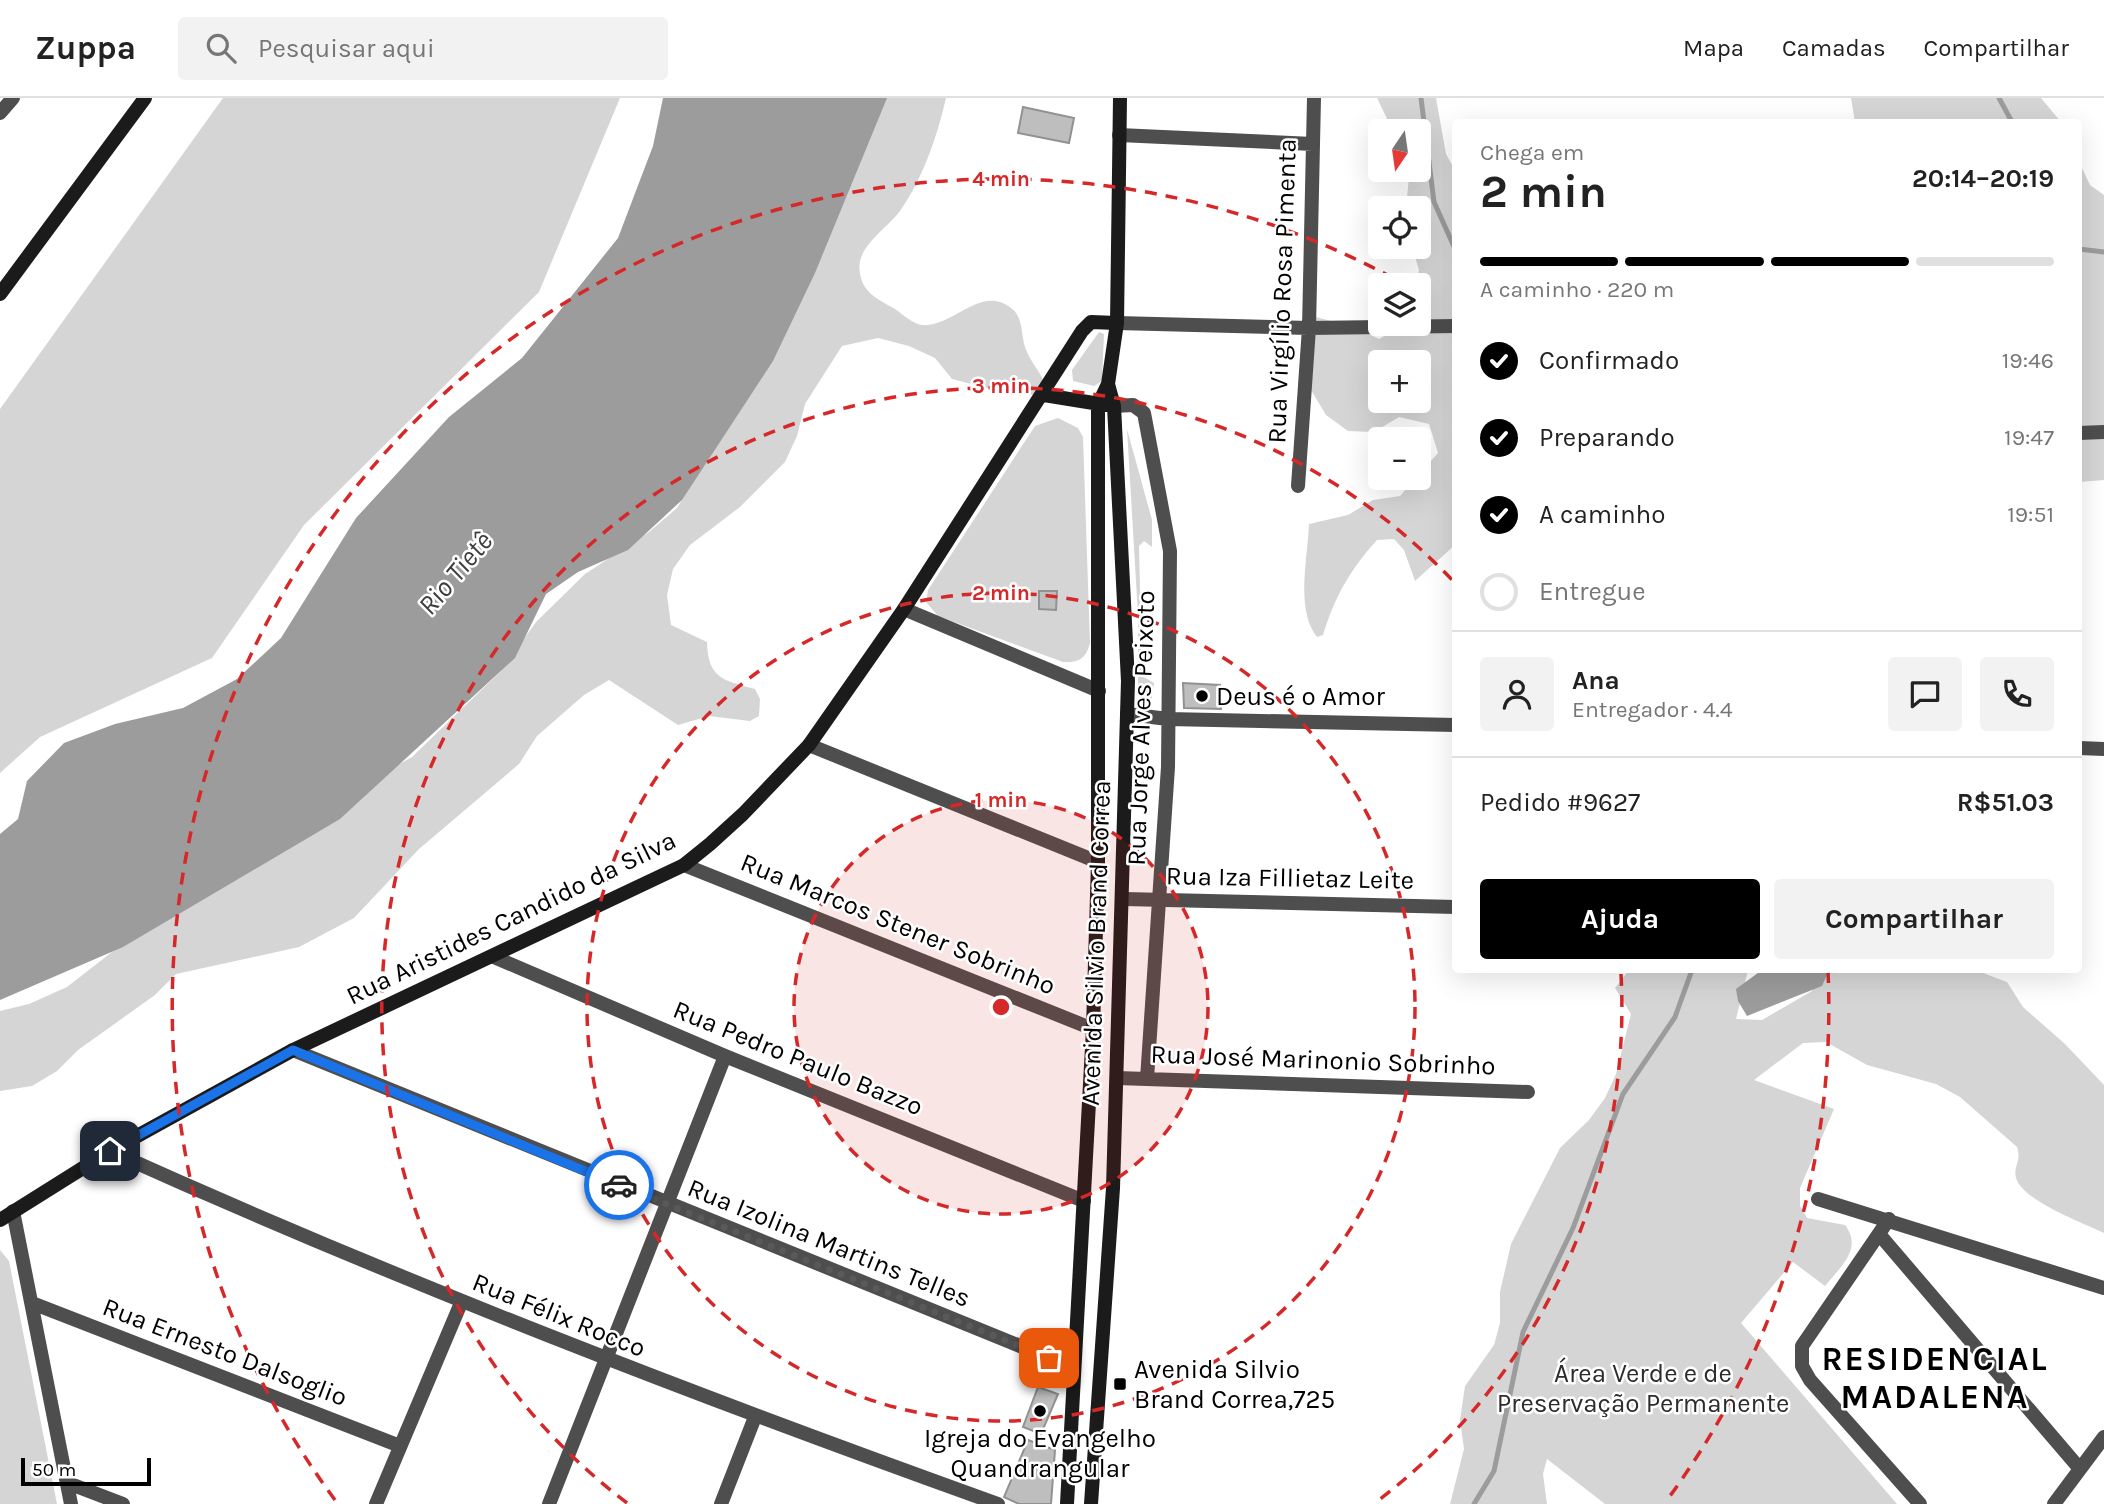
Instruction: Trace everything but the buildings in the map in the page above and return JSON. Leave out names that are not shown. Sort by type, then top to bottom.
[{"type":"main road","points":[[0,294],[145,98]]},
{"type":"main road","points":[[1098,405],[1108,384],[1117,323],[1121,98]]},
{"type":"main road","name":"Rua Aristides Candido da Silva","points":[[0,1220],[110,1151],[293,1050],[684,865],[743,814],[809,744],[904,609],[1091,322],[1117,323]]},
{"type":"main road","name":"Avenida Silvio Brand Correa","points":[[1091,1504],[1113,1188],[1124,899],[1128,681],[1114,406],[1108,384]]},
{"type":"main road","points":[[1044,394],[1114,406]]},
{"type":"main road","name":"Avenida Silvio Brand Correa","points":[[1067,1504],[1093,1029],[1098,862],[1098,405]]},
{"type":"street","points":[[0,113],[13,98]]},
{"type":"street","name":"Rua Virgílio Rosa Pimenta","points":[[1298,486],[1310,328],[1314,98]]},
{"type":"street","points":[[1119,135],[1313,144]]},
{"type":"street","points":[[1117,323],[1310,328],[1452,326]]},
{"type":"street","name":"Rua Jorge Alves Peixoto","points":[[1114,406],[1132,405],[1144,413],[1170,551],[1168,719],[1160,899],[1147,1079]]},
{"type":"street","points":[[2082,433],[2104,432]]},
{"type":"street","points":[[904,609],[1099,691]]},
{"type":"street","points":[[1127,713],[1168,719],[1452,726]]},
{"type":"street","points":[[809,744],[1098,862]]},
{"type":"street","points":[[2082,748],[2104,749]]},
{"type":"street","name":"Rua Marcos Stener Sobrinho","points":[[684,865],[1093,1029]]},
{"type":"street","name":"Rua Iza Fillietaz Leite","points":[[1124,899],[1452,907]]},
{"type":"street","name":"Rua Pedro Paulo Bazzo","points":[[494,957],[725,1056],[1084,1201]]},
{"type":"street","name":"Rua Izolina Martins Telles","points":[[293,1050],[667,1205],[1074,1368]]},
{"type":"street","points":[[549,1504],[725,1056]]},
{"type":"street","name":"Rua José Marinonio Sobrinho","points":[[1117,1078],[1528,1092]]},
{"type":"street","name":"Rua Félix Rocco","points":[[110,1151],[283,1229],[461,1303],[755,1417],[998,1504]]},
{"type":"street","points":[[1818,1199],[2104,1288]]},
{"type":"street","points":[[13,1211],[71,1504]]},
{"type":"street","points":[[1889,1219],[1802,1346],[1802,1366],[1810,1380],[1920,1504]]},
{"type":"street","points":[[1879,1234],[2080,1469]]},
{"type":"street","name":"Rua Ernesto Dalsoglio","points":[[32,1303],[400,1446]]},
{"type":"street","points":[[376,1504],[461,1303]]},
{"type":"street","points":[[721,1504],[755,1417]]},
{"type":"street","points":[[2054,1504],[2104,1437]]},
{"type":"street","points":[[68,1483],[123,1504]]},
{"type":"green space","points":[[223,98],[620,98],[539,292],[304,525],[212,658],[40,737],[0,773],[0,409]]},
{"type":"green space","points":[[863,98],[946,98],[934,142],[916,185],[900,211],[872,241],[860,261],[859,268],[865,287],[878,300],[922,325],[933,324],[989,301],[1000,302],[1011,308],[1018,317],[1025,347],[1042,378],[1047,395],[1010,394],[952,379],[935,358],[909,346],[878,338],[842,346],[805,404],[797,436],[785,462],[740,507],[690,545],[673,569],[667,595],[671,625],[707,642],[710,664],[719,676],[755,689],[760,699],[759,716],[750,721],[709,716],[678,725],[609,680],[584,695],[537,736],[519,764],[419,849],[354,918],[299,947],[176,974],[155,995],[78,1050],[57,1071],[32,1086],[0,1091],[0,1011],[29,1004],[67,987],[112,952],[194,902],[323,807],[412,757],[501,671],[536,622],[585,574],[649,532],[677,508],[744,399]]},
{"type":"green space","points":[[1377,98],[1436,98],[1446,154],[1452,165],[1452,548],[1415,581],[1404,550],[1394,539],[1377,540],[1351,573],[1338,596],[1323,635],[1317,637],[1306,613],[1304,583],[1309,524],[1348,515],[1373,500],[1400,496],[1405,490],[1431,490],[1431,461],[1438,453],[1429,424],[1399,417],[1382,427],[1368,427],[1368,432],[1348,431],[1326,415],[1311,390],[1312,316],[1354,327],[1379,339],[1384,336],[1431,336],[1431,273],[1418,273],[1416,259],[1431,259],[1431,196],[1407,196],[1409,182],[1432,182],[1432,119],[1387,119]]},
{"type":"green space","points":[[1851,98],[2041,98],[2058,119],[1854,119]]},
{"type":"green space","points":[[2082,168],[2090,185],[2104,195],[2104,480],[2082,482]]},
{"type":"green space","points":[[1099,332],[1104,334],[1102,381],[1094,386],[1073,381],[1072,370]]},
{"type":"green space","points":[[1058,418],[1078,428],[1083,437],[1090,643],[1084,656],[1077,661],[1068,662],[938,616],[926,602],[928,590],[1035,426]]},
{"type":"green space","points":[[1127,429],[1152,520],[1152,547],[1144,541],[1139,546],[1142,676],[1154,683],[1151,703],[1144,704],[1138,699],[1138,615]]},
{"type":"green space","name":"Área Verde e de Preservação Permanente","points":[[1627,973],[1747,973],[1736,1019],[1762,1020],[1812,991],[1821,973],[1983,973],[2007,982],[2023,1007],[2065,1044],[2104,1085],[2104,1233],[2030,1195],[2016,1178],[2019,1156],[2017,1147],[1960,1097],[1936,1084],[1867,1065],[1826,1042],[1803,1043],[1754,1080],[1834,1109],[1800,1188],[1800,1206],[1807,1218],[1845,1225],[1852,1242],[1848,1257],[1825,1286],[1793,1262],[1741,1323],[1897,1504],[1605,1504],[1547,1459],[1543,1474],[1547,1504],[1450,1504],[1464,1449],[1460,1420],[1465,1386],[1494,1345],[1500,1323],[1500,1292],[1511,1244],[1560,1148],[1589,1120],[1605,1098],[1616,1074],[1631,1014],[1615,988]]},
{"type":"green space","points":[[0,1250],[9,1261],[57,1504],[0,1504]]},
{"type":"water","name":"Rio Tietê","points":[[663,98],[887,98],[815,273],[773,361],[682,500],[628,550],[578,572],[546,594],[515,658],[340,819],[123,947],[0,1000],[0,834],[18,819],[27,781],[64,743],[115,724],[183,708],[237,679],[281,638],[356,518],[449,417],[522,358],[618,238],[653,146]]},
{"type":"water","points":[[1758,973],[1828,973],[1822,986],[1747,1016],[1738,1001],[1736,989]]},
{"type":"waterway","points":[[1421,98],[1434,202],[1452,242]]},
{"type":"waterway","points":[[1999,98],[2010,119]]},
{"type":"waterway","points":[[2082,249],[2104,252]]},
{"type":"waterway","points":[[1474,1504],[1494,1471],[1523,1332],[1573,1228],[1623,1094],[1675,1017],[1691,973]]},
{"type":"way so far","points":[[619,1185],[1049,1358]]},
{"type":"place","name":"Deus é o Amor","points":[[1202,696]]},
{"type":"place","name":"Avenida Silvio Brand Correa,725","points":[[1120,1384]]},
{"type":"place","name":"Igreja do Evangelho Quandrangular","points":[[1040,1411]]},
{"type":"district","name":"RESIDENCIAL MADALENA","points":[[1935,1378]]},
{"type":"route","points":[[110,1151],[293,1050],[619,1185]]}]
